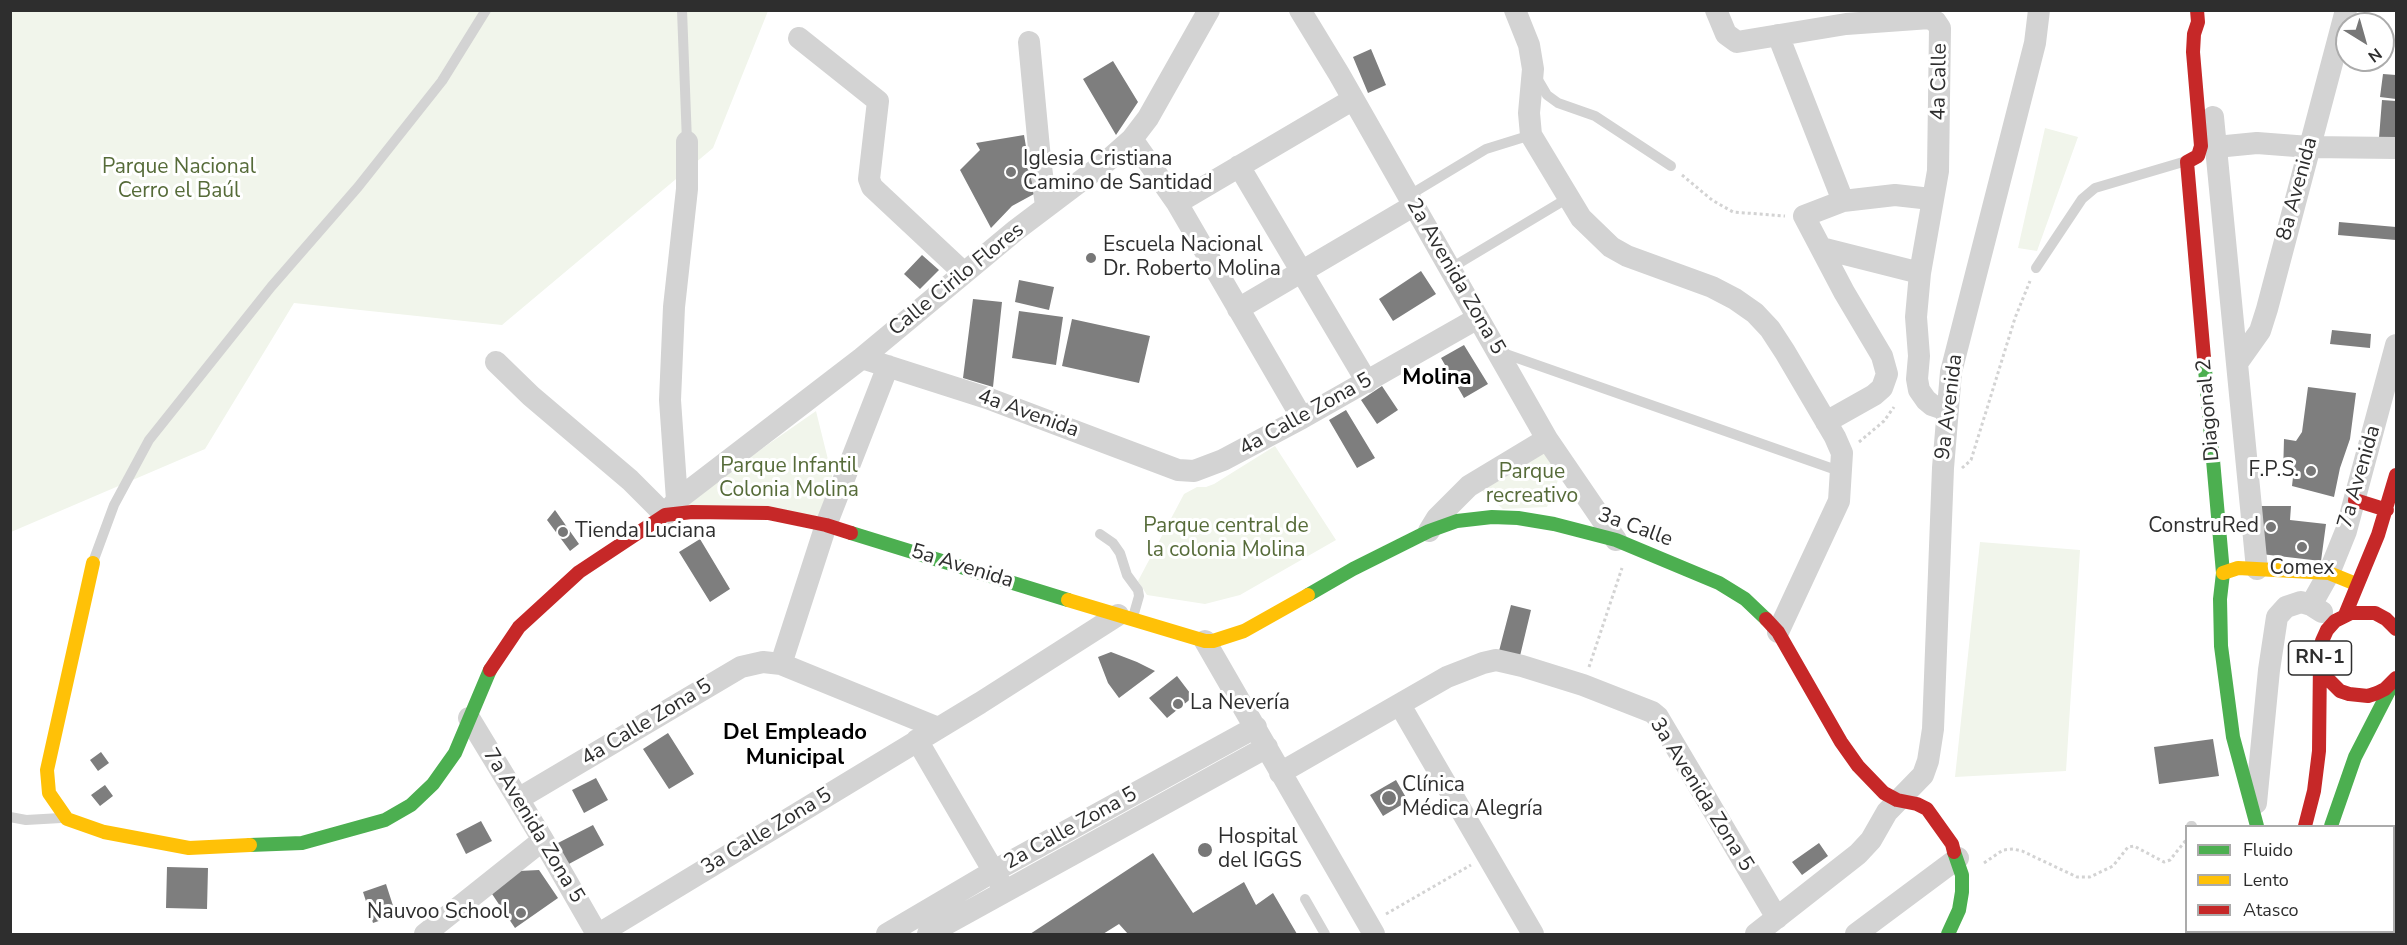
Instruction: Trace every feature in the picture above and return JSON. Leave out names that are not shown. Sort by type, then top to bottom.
[{"type":"street","name":"Calle Cirilo Flores","points":[[671,507],[862,358],[1046,206],[1106,162],[1132,139],[1148,118],[1209,10]]},
{"type":"street","name":"2a Avenida Zona 5","points":[[1299,10],[1314,30],[1547,439],[1622,544]]},
{"type":"street","points":[[1515,10],[1529,45],[1533,69],[1529,113],[1531,135],[1581,218],[1611,247],[1627,256],[1712,287],[1755,313],[1770,329],[1785,351],[1842,453],[1839,501],[1778,632]]},
{"type":"street","name":"4a Calle","points":[[1716,10],[1725,34],[1737,42],[1778,35],[1844,17],[1930,18],[1940,28],[1938,171],[1931,199],[1916,317],[1919,390],[1932,405],[1947,410]]},
{"type":"street","name":"9a Avenida","points":[[1756,934],[1858,854],[1871,840],[1887,812],[1897,800],[1913,788],[1923,775],[1928,761],[1933,729],[1942,468],[1951,372],[2035,43],[2039,10]]},
{"type":"street","name":"8a Avenida","points":[[2238,362],[2260,331],[2267,309],[2346,10]]},
{"type":"street","points":[[2198,16],[2205,45],[2217,147],[2257,569]]},
{"type":"street","points":[[2187,162],[2194,159],[2200,152],[2193,52],[2198,16]]},
{"type":"street","points":[[1778,35],[1843,201]]},
{"type":"street","points":[[799,38],[878,101],[869,179],[872,187],[964,273]]},
{"type":"street","points":[[1029,42],[1046,206]]},
{"type":"street","points":[[1177,202],[1352,100]]},
{"type":"street","points":[[1132,139],[1177,202],[1302,418]]},
{"type":"street","points":[[671,507],[670,400],[674,307],[687,189],[687,142]]},
{"type":"street","points":[[2217,147],[2257,143],[2309,147],[2397,148]]},
{"type":"street","name":"Diagonal 2","points":[[2187,162],[2223,573],[2220,621],[2223,656],[2233,737],[2256,820]]},
{"type":"street","points":[[1239,166],[1367,382]]},
{"type":"street","points":[[1826,422],[1882,388],[1887,374],[1882,356],[1804,216],[1843,201],[1895,195],[1931,199]]},
{"type":"street","points":[[1238,309],[1301,272],[1411,201]]},
{"type":"street","points":[[1821,249],[1920,273]]},
{"type":"street","name":"4a Calle Zona 5","points":[[1194,471],[1223,460],[1302,418],[1478,318]]},
{"type":"street","name":"7a Avenida","points":[[2311,605],[2329,573],[2355,500],[2397,345]]},
{"type":"street","name":"4a Avenida","points":[[862,358],[987,399],[1178,470],[1194,471]]},
{"type":"street","points":[[496,362],[531,396],[630,480],[671,507]]},
{"type":"street","points":[[888,366],[826,525],[781,664],[938,728]]},
{"type":"street","points":[[1429,531],[1437,518],[1469,486],[1547,439]]},
{"type":"street","points":[[2311,605],[2340,618],[2387,510],[2397,475]]},
{"type":"street","points":[[2355,500],[2387,510]]},
{"type":"street","name":"5a Avenida","points":[[67,819],[104,832],[189,848],[302,843],[385,820],[411,805],[433,784],[455,753],[486,677],[519,627],[579,572],[671,507],[692,512],[768,513],[826,525],[1205,641]]},
{"type":"street","name":"3a Calle","points":[[1205,641],[1224,639],[1244,631],[1353,569],[1429,531],[1457,522],[1492,517],[1518,518],[1587,531],[1719,583],[1745,599],[1778,632],[1841,742],[1858,766],[1884,793],[1897,800],[1917,804],[1933,815],[1958,858]]},
{"type":"street","points":[[67,819],[50,793],[46,770],[93,563]]},
{"type":"street","points":[[2223,573],[2238,568],[2329,573],[2356,584]]},
{"type":"street","name":"Diagonal 2","points":[[2256,820],[2275,624],[2277,617],[2286,607],[2301,602],[2311,605]]},
{"type":"street","name":"RN-1","points":[[2305,825],[2314,790],[2318,760],[2320,647],[2324,635],[2340,618],[2369,612],[2394,622]]},
{"type":"street","name":"3a Calle Zona 5","points":[[598,934],[1061,652],[1125,618]]},
{"type":"street","points":[[1205,641],[1371,929]]},
{"type":"street","name":"3a Avenida Zona 5","points":[[1280,773],[1447,677],[1483,663],[1496,660],[1583,685],[1652,712],[1658,717],[1777,918]]},
{"type":"street","name":"RN-1","points":[[2320,660],[2326,678],[2340,691],[2349,694],[2368,696],[2377,693],[2395,680]]},
{"type":"street","name":"4a Calle Zona 5","points":[[518,799],[741,667],[763,662],[781,664]]},
{"type":"street","name":"RN-1","points":[[2331,825],[2355,757],[2395,680]]},
{"type":"street","points":[[1401,705],[1533,934]]},
{"type":"street","name":"7a Avenida Zona 5","points":[[469,718],[598,934]]},
{"type":"street","name":"2a Calle Zona 5","points":[[928,934],[1000,881],[1256,727]]},
{"type":"street","points":[[917,740],[1000,881]]},
{"type":"street","name":"2a Calle Zona 5","points":[[887,934],[1000,881],[1267,747]]},
{"type":"street","points":[[425,934],[543,840]]},
{"type":"street","points":[[1856,934],[1958,858],[1962,892],[1959,910],[1948,934]]},
{"type":"lane","points":[[93,563],[114,505],[150,440],[271,287],[358,187],[442,81],[486,10]]},
{"type":"lane","points":[[682,10],[687,142]]},
{"type":"lane","points":[[1533,69],[1540,85],[1558,103],[1595,116],[1671,166]]},
{"type":"lane","points":[[1411,201],[1485,149],[1531,135]]},
{"type":"lane","points":[[2036,268],[2082,199],[2095,188],[2187,162]]},
{"type":"lane","points":[[1451,268],[1568,198]]},
{"type":"lane","points":[[1499,352],[1842,472]]},
{"type":"lane","points":[[1100,534],[1113,543],[1120,553],[1127,575],[1139,593],[1125,618]]},
{"type":"lane","points":[[10,817],[26,820],[67,819]]},
{"type":"lane","points":[[1305,899],[1325,934]]},
{"type":"path","points":[[1671,166],[1712,200],[1733,212],[1804,216]]},
{"type":"path","points":[[1942,468],[1959,469],[1971,460],[2015,318],[2036,268]]},
{"type":"path","points":[[1583,685],[1622,544]]},
{"type":"path","points":[[1958,858],[1974,866],[1982,865],[2003,850],[2013,849],[2077,878],[2090,877],[2113,866],[2128,847],[2134,846],[2164,862],[2170,860],[2185,841]]},
{"type":"path","points":[[1371,929],[1488,855]]},
{"type":"green space","name":"Parque Nacional Cerro el Baúl","points":[[11,11],[768,11],[713,148],[502,325],[294,303],[205,449],[11,532]]},
{"type":"green space","points":[[2045,128],[2078,137],[2037,251],[2018,248]]},
{"type":"green space","name":"Parque Infantil Colonia Molina","points":[[816,411],[835,488],[821,524],[671,512]]},
{"type":"green space","name":"Parque central de la colonia Molina","points":[[1275,446],[1336,540],[1240,595],[1205,604],[1147,595],[1138,581],[1184,494],[1197,487],[1214,484]]},
{"type":"green space","name":"Parque recreativo","points":[[1547,450],[1561,473],[1547,507],[1503,509],[1480,489]]},
{"type":"green space","points":[[1980,542],[2080,550],[2066,771],[1955,777]]},
{"type":"building","points":[[1371,49],[1386,85],[1368,93],[1353,57]]},
{"type":"building","points":[[1113,61],[1138,102],[1116,135],[1083,79]]},
{"type":"building","points":[[2383,74],[2396,75],[2396,99],[2380,97]]},
{"type":"building","points":[[2382,100],[2396,101],[2396,139],[2379,138]]},
{"type":"building","points":[[1024,135],[1034,194],[1012,206],[991,228],[960,170],[980,150],[976,143]]},
{"type":"building","points":[[2339,222],[2396,227],[2396,240],[2338,235]]},
{"type":"building","points":[[922,255],[939,270],[920,289],[904,274]]},
{"type":"building","points":[[1421,271],[1436,294],[1393,321],[1379,299]]},
{"type":"building","points":[[1019,280],[1054,287],[1049,310],[1015,302]]},
{"type":"building","points":[[973,299],[1002,302],[993,387],[963,378]]},
{"type":"building","points":[[1019,311],[1063,317],[1056,365],[1012,358]]},
{"type":"building","points":[[1072,319],[1150,336],[1139,383],[1062,366]]},
{"type":"building","points":[[2332,330],[2371,334],[2370,348],[2330,344]]},
{"type":"building","points":[[1464,345],[1488,384],[1464,398],[1441,358]]},
{"type":"building","points":[[1382,386],[1398,410],[1377,424],[1361,400]]},
{"type":"building","points":[[2308,387],[2356,393],[2350,439],[2340,468],[2334,497],[2292,486],[2293,477],[2283,475],[2284,439],[2296,441],[2302,432]]},
{"type":"building","points":[[1346,410],[1375,458],[1357,468],[1329,420]]},
{"type":"building","points":[[2255,506],[2291,506],[2290,520],[2326,524],[2321,561],[2261,554]]},
{"type":"building","name":"Tienda Luciana","points":[[555,510],[579,544],[570,551],[547,520]]},
{"type":"building","points":[[700,539],[730,589],[710,602],[679,552]]},
{"type":"building","points":[[1511,605],[1531,610],[1520,656],[1499,651]]},
{"type":"building","points":[[1111,652],[1155,671],[1119,698],[1108,683],[1098,657]]},
{"type":"building","points":[[1177,676],[1193,697],[1167,718],[1149,698]]},
{"type":"building","points":[[668,733],[694,774],[669,789],[643,749]]},
{"type":"building","points":[[2213,739],[2219,776],[2159,784],[2154,747]]},
{"type":"building","points":[[101,752],[109,763],[98,771],[90,760]]},
{"type":"building","points":[[596,778],[608,800],[584,813],[572,790]]},
{"type":"building","name":"Clínica Médica Alegría","points":[[1396,780],[1408,801],[1383,816],[1370,795]]},
{"type":"building","points":[[105,785],[113,796],[100,806],[91,795]]},
{"type":"building","points":[[481,821],[492,841],[466,854],[456,834]]},
{"type":"building","points":[[593,825],[604,845],[567,865],[556,844]]},
{"type":"building","points":[[1819,843],[1828,856],[1802,875],[1792,862]]},
{"type":"building","points":[[2395,845],[2396,845],[2395,906]]},
{"type":"building","points":[[1153,853],[1193,913],[1244,882],[1256,905],[1273,893],[1297,934],[1128,934],[1119,924],[1103,934],[1030,934]]},
{"type":"building","points":[[167,867],[208,868],[207,909],[166,908]]},
{"type":"building","name":"Nauvoo School","points":[[539,870],[558,898],[515,928],[490,891],[519,871]]},
{"type":"building","points":[[386,884],[396,915],[373,923],[363,892]]},
{"type":"traffic: fast","points":[[2204,358],[2223,573],[2220,599],[2221,646],[2233,737],[2257,825]]},
{"type":"traffic: fast","points":[[1308,595],[1353,569],[1429,531],[1457,521],[1492,517],[1518,518],[1554,524],[1616,540],[1719,583],[1745,599],[1766,619]]},
{"type":"traffic: fast","points":[[851,533],[1068,600]]},
{"type":"traffic: fast","points":[[250,845],[302,843],[385,820],[411,805],[433,784],[455,753],[490,670]]},
{"type":"traffic: fast","points":[[2331,825],[2355,757],[2393,683]]},
{"type":"traffic: fast","points":[[1948,934],[1959,910],[1962,892],[1962,875],[1954,852]]},
{"type":"traffic: slow","points":[[93,563],[47,770],[49,793],[67,819],[104,832],[189,848],[250,845]]},
{"type":"traffic: slow","points":[[2223,573],[2238,568],[2329,573],[2356,584]]},
{"type":"traffic: slow","points":[[1068,600],[1205,641],[1213,641],[1244,631],[1308,595]]},
{"type":"traffic: jam","points":[[2197,10],[2198,22],[2194,34],[2193,52],[2201,146],[2198,156],[2187,162],[2204,358]]},
{"type":"traffic: jam","points":[[2345,615],[2378,535],[2396,475]]},
{"type":"traffic: jam","points":[[2355,500],[2387,510]]},
{"type":"traffic: jam","points":[[490,670],[519,627],[579,572],[665,515],[692,512],[768,513],[826,525],[851,533]]},
{"type":"traffic: jam","points":[[2396,629],[2386,619],[2375,613],[2351,613],[2335,621],[2327,630],[2320,654],[2327,678],[2340,691],[2349,694],[2368,696],[2377,693],[2385,689],[2396,678]]},
{"type":"traffic: jam","points":[[1766,619],[1778,632],[1841,742],[1858,766],[1884,793],[1897,800],[1917,804],[1927,809],[1952,844],[1954,852]]},
{"type":"traffic: jam","points":[[2305,825],[2314,791],[2319,751],[2320,660]]},
{"type":"place","name":"Iglesia Cristiana Camino de Santidad","points":[[1011,172]]},
{"type":"place","name":"Escuela Nacional Dr. Roberto Molina","points":[[1091,258]]},
{"type":"place","name":"F.P.S.","points":[[2311,471]]},
{"type":"place","name":"ConstruRed","points":[[2271,527]]},
{"type":"place","name":"Tienda Luciana","points":[[563,532]]},
{"type":"place","name":"Comex","points":[[2302,547]]},
{"type":"place","name":"La Nevería","points":[[1178,704]]},
{"type":"place","name":"Clínica Médica Alegría","points":[[1389,798]]},
{"type":"place","name":"Hospital del IGGS","points":[[1205,850]]},
{"type":"place","name":"Nauvoo School","points":[[521,913]]},
{"type":"district","name":"Molina","points":[[1437,379]]},
{"type":"district","name":"Del Empleado Municipal","points":[[795,746]]}]
